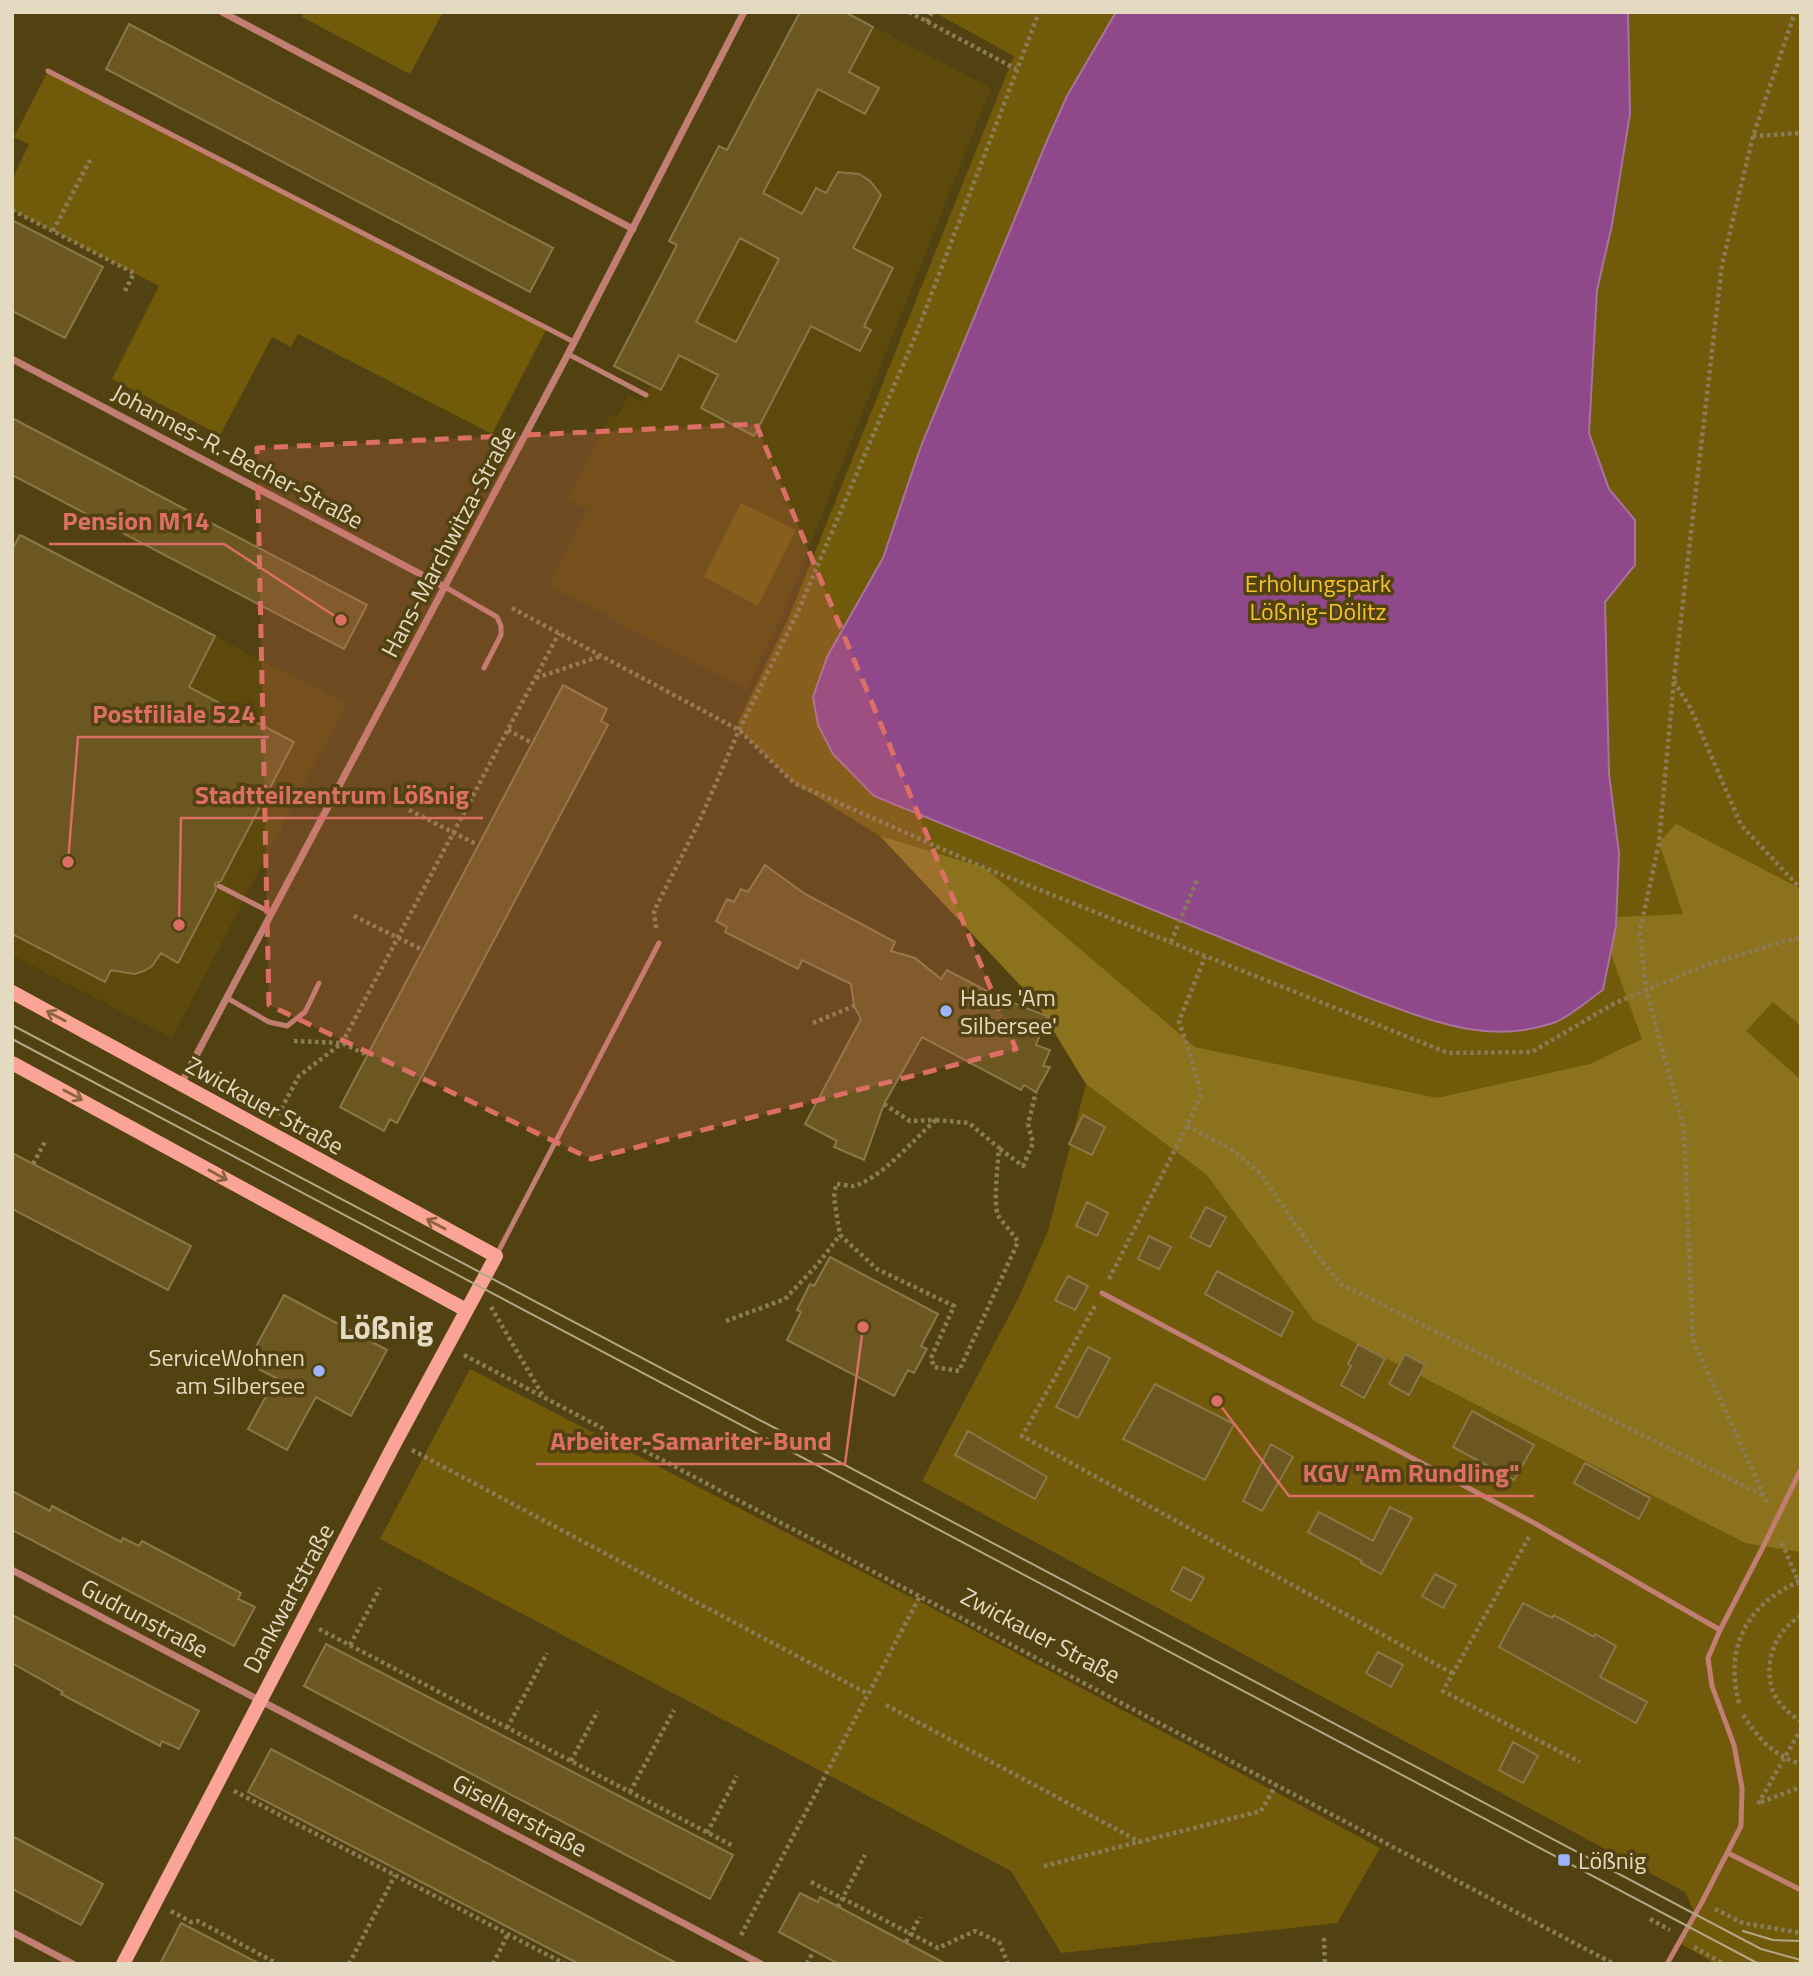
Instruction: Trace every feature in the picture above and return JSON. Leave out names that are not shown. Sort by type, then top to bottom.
[{"type":"main road","name":"Zwickauer Straße","points":[[12,992],[496,1256]]},
{"type":"main road","points":[[12,1063],[466,1310]]},
{"type":"main road","name":"Dankwartstraße","points":[[123,1964],[396,1441],[496,1256]]},
{"type":"street","points":[[222,12],[633,229]]},
{"type":"street","name":"Hans-Marchwitza-Straße","points":[[181,1085],[568,355],[744,12]]},
{"type":"street","name":"Johannes-R.-Becher-Straße","points":[[12,359],[445,587]]},
{"type":"street","name":"Gudrunstraße","points":[[12,1570],[260,1701]]},
{"type":"street","name":"Giselherstraße","points":[[260,1701],[761,1964]]},
{"type":"street","points":[[12,1932],[73,1964]]},
{"type":"lane","points":[[48,71],[574,342]]},
{"type":"lane","points":[[568,355],[646,394]]},
{"type":"lane","points":[[445,587],[498,617],[501,635],[484,668]]},
{"type":"lane","points":[[219,886],[272,914]]},
{"type":"lane","points":[[496,1256],[659,943]]},
{"type":"lane","points":[[227,998],[269,1021],[287,1026],[304,1012],[319,983]]},
{"type":"lane","points":[[1102,1293],[1536,1524],[1720,1630]]},
{"type":"lane","points":[[1667,1964],[1741,1826],[1742,1788],[1734,1745],[1712,1686],[1708,1658],[1801,1469]]},
{"type":"lane","points":[[1728,1853],[1801,1890]]},
{"type":"path","points":[[909,12],[1016,69]]},
{"type":"path","points":[[927,22],[932,12]]},
{"type":"path","points":[[659,943],[654,911],[797,614],[912,345],[1039,12]]},
{"type":"path","points":[[1795,12],[1753,136],[1722,265],[1674,680],[1659,843],[1640,931],[1646,990],[1684,1129],[1693,1340],[1765,1496],[1774,1525],[1801,1588]]},
{"type":"path","points":[[1753,136],[1801,133]]},
{"type":"path","points":[[53,231],[90,160]]},
{"type":"path","points":[[12,210],[134,273],[125,291]]},
{"type":"path","points":[[504,604],[739,730],[794,783],[985,868],[1448,1053],[1532,1052],[1613,1004],[1646,990],[1701,967],[1801,938]]},
{"type":"path","points":[[286,1100],[299,1076],[342,1043],[559,633]]},
{"type":"path","points":[[536,678],[602,656]]},
{"type":"path","points":[[1674,680],[1691,709],[1741,825],[1801,889]]},
{"type":"path","points":[[508,730],[532,743]]},
{"type":"path","points":[[409,810],[478,845]]},
{"type":"path","points":[[1171,942],[1197,880]]},
{"type":"path","points":[[354,916],[423,950]]},
{"type":"path","points":[[1205,957],[1179,1021],[1200,1094],[1187,1126],[1102,1293],[1022,1436],[1452,1673]]},
{"type":"path","points":[[813,1023],[854,1006]]},
{"type":"path","points":[[884,1104],[910,1121],[969,1123],[1023,1166],[1033,1143],[1028,1124],[1036,1091]]},
{"type":"path","points":[[936,1120],[912,1140],[888,1167],[853,1186],[836,1184],[834,1198],[841,1235],[877,1269],[954,1306],[931,1358],[934,1367],[959,1371],[1018,1242],[1011,1229],[998,1215],[996,1179],[999,1148]]},
{"type":"path","points":[[1187,1126],[1231,1149],[1261,1174],[1316,1254],[1341,1284],[1765,1496]]},
{"type":"path","points":[[33,1164],[46,1140]]},
{"type":"path","points":[[726,1321],[785,1299],[841,1235]]},
{"type":"path","points":[[479,1287],[526,1371],[544,1397]]},
{"type":"path","name":"Zwickauer Straße","points":[[447,1346],[1614,1964]]},
{"type":"path","points":[[396,1441],[868,1694]]},
{"type":"path","points":[[1536,1524],[1443,1692],[1580,1762]]},
{"type":"path","points":[[1800,1581],[1770,1597],[1748,1621],[1736,1650],[1733,1682],[1742,1713],[1759,1740],[1785,1759],[1801,1764]]},
{"type":"path","points":[[350,1645],[380,1588]]},
{"type":"path","points":[[734,1949],[920,1596]]},
{"type":"path","points":[[1801,1616],[1792,1621],[1779,1636],[1771,1655],[1769,1675],[1775,1695],[1787,1712],[1801,1722]]},
{"type":"path","points":[[303,1620],[733,1846]]},
{"type":"path","points":[[508,1728],[547,1653]]},
{"type":"path","points":[[886,1705],[1140,1842]]},
{"type":"path","points":[[630,1792],[674,1710]]},
{"type":"path","points":[[571,1761],[598,1711]]},
{"type":"path","points":[[1741,1826],[1760,1802],[1801,1729]]},
{"type":"path","points":[[707,1833],[737,1776]]},
{"type":"path","points":[[217,1782],[565,1964]]},
{"type":"path","points":[[1044,1866],[1261,1811],[1276,1785]]},
{"type":"path","points":[[1760,1802],[1801,1787]]},
{"type":"path","points":[[838,1907],[865,1855]]},
{"type":"path","points":[[349,1964],[395,1875]]},
{"type":"path","points":[[811,1882],[938,1948],[975,1931],[999,1942],[1008,1964]]},
{"type":"path","points":[[1702,1902],[1743,1923],[1801,1933]]},
{"type":"path","points":[[155,1903],[191,1922],[198,1921],[278,1964]]},
{"type":"path","points":[[906,1942],[920,1917]]},
{"type":"path","points":[[492,1964],[508,1934]]},
{"type":"path","points":[[1324,1938],[1325,1964]]},
{"type":"path","points":[[1681,1940],[1724,1964]]},
{"type":"path","points":[[807,1964],[814,1951]]},
{"type":"highlighted area","points":[[756,424],[1016,1049],[591,1159],[269,1005],[257,448]]},
{"type":"shaded area","points":[[800,12],[845,12],[991,88],[783,613],[745,689],[549,586],[588,510],[567,500],[611,414],[617,417],[628,396],[642,402],[651,385],[614,366]]},
{"type":"shaded area","points":[[1116,12],[1628,12],[1630,114],[1612,225],[1597,290],[1589,433],[1609,489],[1635,520],[1635,565],[1605,602],[1609,774],[1619,853],[1616,926],[1603,990],[1572,1013],[1553,1023],[1504,1032],[1480,1031],[1434,1021],[1364,996],[874,796],[833,754],[818,725],[813,697],[827,657],[883,558],[921,446],[1046,143],[1067,96]]},
{"type":"shaded area","points":[[12,531],[346,704],[172,1038],[12,955]]},
{"type":"shaded area","points":[[1676,824],[1801,889],[1801,1026],[1773,1002],[1746,1031],[1801,1080],[1801,1552],[1745,1543],[1314,1321],[1207,1175],[1086,1084],[1036,1002],[880,836],[985,868],[1195,1047],[1437,1098],[1590,1064],[1642,1039],[1598,918],[1683,914],[1659,843]]},
{"type":"green space","points":[[304,12],[443,12],[410,74],[302,17]]},
{"type":"green space","name":"Erholungspark Lößnig-Dölitz","points":[[934,12],[1801,12],[1801,1964],[1710,1964],[1711,1961],[1679,1943],[1695,1914],[1685,1892],[922,1481],[1018,1299],[1048,1231],[1086,1084],[1036,1002],[880,836],[794,783],[739,730],[738,722],[789,617],[1014,56]]},
{"type":"green space","points":[[48,71],[547,328],[492,434],[298,334],[291,347],[272,337],[220,435],[112,379],[159,286],[12,210],[12,180],[29,144],[14,137]]},
{"type":"green space","points":[[741,503],[796,530],[758,606],[704,577]]},
{"type":"green space","points":[[470,1369],[934,1609],[1380,1848],[1337,1923],[1061,1953],[1011,1871],[380,1539]]},
{"type":"building","points":[[800,12],[845,12],[873,27],[849,72],[879,88],[865,114],[818,89],[763,193],[802,214],[816,188],[826,193],[838,172],[859,174],[870,181],[881,195],[853,248],[893,268],[864,326],[871,330],[860,351],[811,326],[754,436],[701,408],[718,375],[679,355],[661,390],[614,366],[677,245],[669,241],[719,146],[727,150]],"holes":[[[740,238],[779,259],[736,342],[696,322]]]},
{"type":"building","points":[[129,24],[553,248],[530,292],[106,69]]},
{"type":"building","points":[[12,220],[103,267],[65,338],[12,311]]},
{"type":"building","points":[[12,418],[367,605],[344,649],[12,475]]},
{"type":"building","points":[[20,535],[215,636],[189,687],[294,742],[221,881],[215,883],[216,890],[178,963],[161,953],[152,966],[144,971],[134,974],[111,970],[105,982],[12,934],[12,550]]},
{"type":"building","points":[[563,685],[607,709],[601,721],[608,725],[397,1123],[390,1119],[384,1131],[340,1107]]},
{"type":"building","name":"Haus 'Am Silbersee'","points":[[765,865],[805,894],[895,942],[891,951],[915,958],[941,979],[947,970],[998,997],[1047,1016],[1036,1045],[1050,1050],[1043,1066],[1050,1067],[1036,1092],[1024,1085],[1021,1090],[922,1037],[884,1104],[864,1160],[834,1147],[837,1141],[805,1124],[861,1019],[854,1006],[851,984],[802,960],[798,969],[725,932],[727,927],[716,921],[727,899],[734,902],[741,889],[748,892]]},
{"type":"building","points":[[1083,1115],[1105,1127],[1092,1155],[1069,1144]]},
{"type":"building","points":[[12,1153],[191,1246],[168,1290],[12,1209]]},
{"type":"building","points":[[1087,1202],[1108,1213],[1097,1236],[1076,1226]]},
{"type":"building","points":[[1206,1207],[1226,1217],[1210,1247],[1190,1237]]},
{"type":"building","points":[[1149,1236],[1171,1247],[1159,1269],[1138,1259]]},
{"type":"building","points":[[830,1257],[938,1314],[921,1346],[927,1349],[914,1373],[908,1370],[894,1396],[787,1340],[801,1312],[797,1310],[810,1284],[814,1286]]},
{"type":"building","points":[[1217,1271],[1293,1312],[1281,1336],[1205,1294]]},
{"type":"building","points":[[1068,1276],[1088,1286],[1075,1310],[1055,1300]]},
{"type":"building","name":"ServiceWohnen am Silbersee","points":[[284,1295],[387,1350],[351,1416],[316,1397],[287,1450],[248,1429],[276,1378],[247,1363]]},
{"type":"building","points":[[1358,1344],[1385,1359],[1364,1398],[1341,1385]]},
{"type":"building","points":[[1088,1347],[1110,1358],[1078,1418],[1056,1407]]},
{"type":"building","points":[[1405,1354],[1425,1365],[1409,1395],[1389,1384]]},
{"type":"building","points":[[1155,1384],[1234,1424],[1205,1480],[1123,1439]]},
{"type":"building","points":[[1472,1411],[1534,1445],[1514,1480],[1453,1447]]},
{"type":"building","points":[[968,1431],[1047,1477],[1035,1499],[955,1455]]},
{"type":"building","points":[[1271,1444],[1293,1457],[1262,1511],[1243,1501]]},
{"type":"building","points":[[1585,1463],[1650,1498],[1639,1519],[1574,1483]]},
{"type":"building","points":[[12,1491],[50,1511],[52,1506],[121,1542],[123,1538],[139,1546],[142,1541],[241,1593],[238,1599],[255,1607],[234,1646],[12,1530]]},
{"type":"building","points":[[1390,1507],[1412,1518],[1381,1574],[1308,1532],[1319,1512],[1373,1541]]},
{"type":"building","points":[[1183,1567],[1204,1578],[1191,1601],[1171,1590]]},
{"type":"building","points":[[1435,1574],[1456,1585],[1443,1608],[1422,1596]]},
{"type":"building","points":[[1523,1603],[1552,1618],[1554,1615],[1616,1646],[1600,1677],[1647,1702],[1636,1723],[1499,1647]]},
{"type":"building","points":[[12,1615],[199,1711],[179,1749],[162,1741],[160,1746],[61,1694],[63,1692],[12,1663]]},
{"type":"building","points":[[326,1644],[733,1855],[710,1899],[304,1686]]},
{"type":"building","points":[[1378,1652],[1403,1665],[1391,1687],[1366,1673]]},
{"type":"building","points":[[1513,1742],[1538,1756],[1523,1783],[1499,1770]]},
{"type":"building","points":[[271,1749],[678,1964],[579,1964],[248,1792]]},
{"type":"building","points":[[12,1836],[103,1884],[81,1925],[12,1889]]},
{"type":"building","points":[[800,1893],[818,1902],[820,1897],[946,1964],[839,1964],[779,1932]]},
{"type":"building","points":[[181,1923],[260,1964],[160,1964]]},
{"type":"tram line","points":[[12,1025],[1761,1949],[1801,1960]]},
{"type":"tram line","points":[[12,1039],[1759,1964]]},
{"type":"tram line","points":[[1743,1931],[1773,1940],[1801,1941]]},
{"type":"place","name":"Pension M14","points":[[341,620]]},
{"type":"place","name":"Postfiliale 524","points":[[68,862]]},
{"type":"place","name":"Stadtteilzentrum Lößnig","points":[[179,925]]},
{"type":"place","name":"Haus 'Am Silbersee'","points":[[946,1011]]},
{"type":"place","name":"Arbeiter-Samariter-Bund","points":[[863,1327]]},
{"type":"place","name":"ServiceWohnen am Silbersee","points":[[319,1371]]},
{"type":"place","name":"KGV \"Am Rundling\"","points":[[1217,1401]]},
{"type":"place","name":"Lößnig","points":[[1564,1860]]},
{"type":"district","name":"Lößnig","points":[[386,1327]]}]
